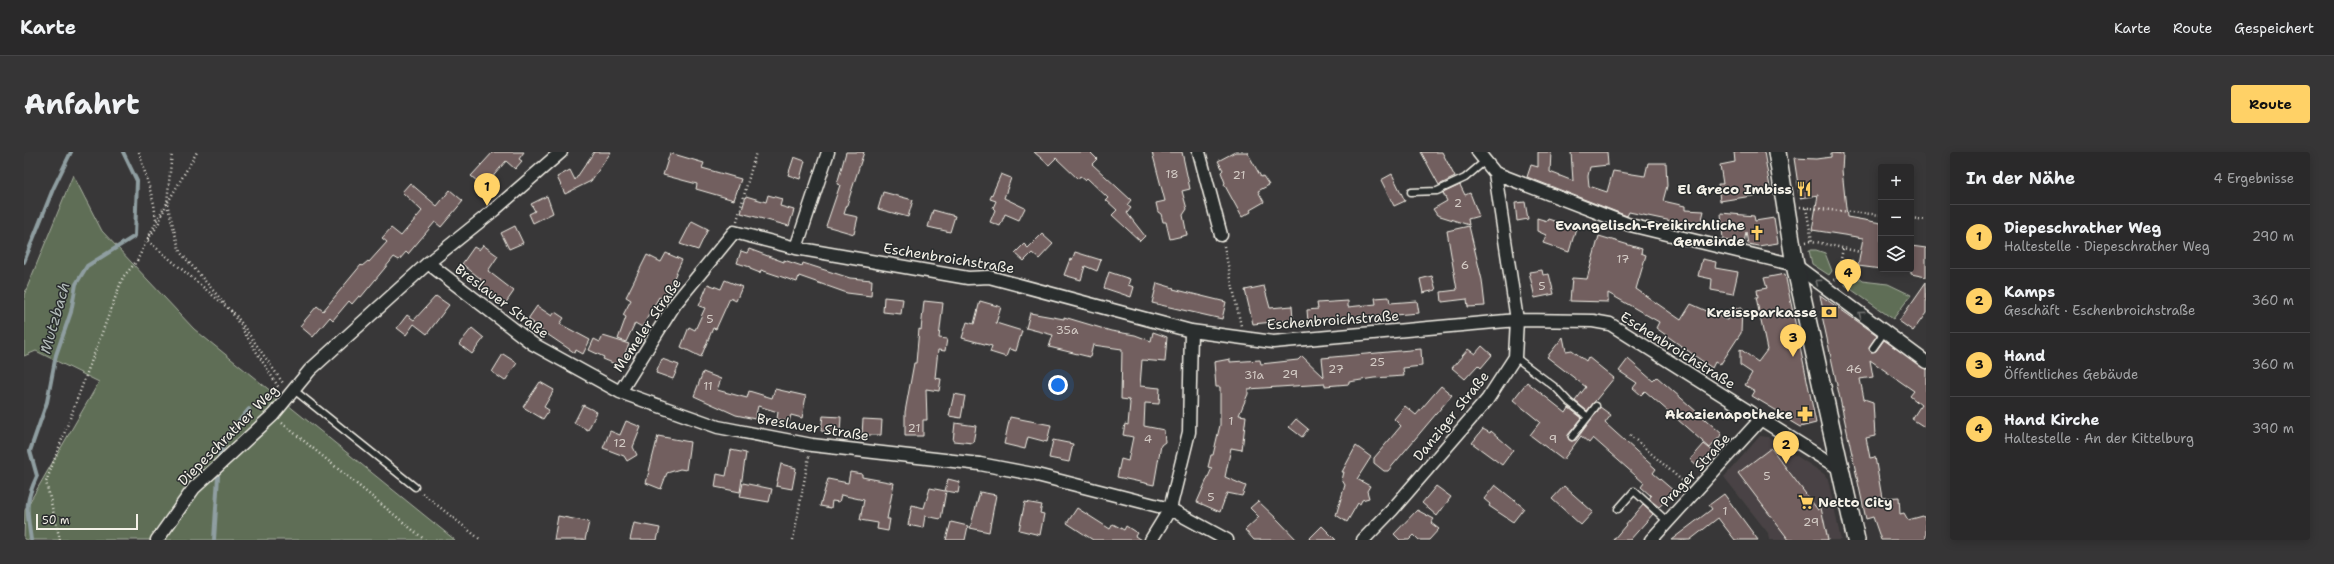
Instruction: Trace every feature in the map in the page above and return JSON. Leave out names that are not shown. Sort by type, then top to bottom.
[{"type":"main road","points":[[1777,152],[1795,265],[1856,540]]},
{"type":"street","name":"Diepeschrather Weg","points":[[157,540],[194,488],[273,415],[310,370],[428,263],[494,210],[561,152]]},
{"type":"street","points":[[734,232],[796,248],[828,152]]},
{"type":"street","points":[[1199,152],[1221,235]]},
{"type":"street","points":[[1481,156],[1495,173],[1630,225],[1795,265],[1926,362]]},
{"type":"street","name":"Danziger Straße","points":[[1363,540],[1392,510],[1487,400],[1515,357],[1517,320],[1495,173]]},
{"type":"street","name":"Memeler Straße","points":[[620,392],[675,304],[734,232]]},
{"type":"street","name":"Eschenbroichstraße","points":[[796,248],[968,278],[989,277],[1191,331],[1273,342],[1517,320],[1593,321],[1610,324],[1760,420],[1840,469]]},
{"type":"street","name":"Breslauer Straße","points":[[428,263],[533,344],[620,392],[718,427],[812,445],[980,464],[1033,474],[1170,509],[1227,540]]},
{"type":"street","points":[[1151,540],[1170,509],[1189,432],[1191,331]]},
{"type":"street","name":"Prager Straße","points":[[1651,540],[1760,420]]},
{"type":"lane","points":[[1411,192],[1437,192],[1466,178],[1481,156]]},
{"type":"lane","points":[[1873,348],[1885,331]]},
{"type":"lane","points":[[1515,357],[1556,388],[1569,402],[1588,417]]},
{"type":"lane","points":[[290,394],[415,487]]},
{"type":"lane","points":[[1572,437],[1596,406]]},
{"type":"lane","points":[[1618,509],[1634,491],[1668,522]]},
{"type":"path","points":[[139,152],[154,204],[156,220]]},
{"type":"path","points":[[146,240],[157,227],[167,203],[172,152]]},
{"type":"path","points":[[60,540],[46,482],[123,276],[137,261],[156,220],[197,152]]},
{"type":"path","points":[[734,232],[756,152]]},
{"type":"path","points":[[167,203],[180,252],[235,314],[290,394]]},
{"type":"path","points":[[1786,206],[1878,215]]},
{"type":"path","points":[[1806,208],[1812,241],[1860,252]]},
{"type":"path","points":[[1914,218],[1926,220]]},
{"type":"path","points":[[1221,235],[1244,338]]},
{"type":"path","points":[[146,240],[230,309],[290,394]]},
{"type":"path","points":[[1838,276],[1843,248]]},
{"type":"path","points":[[273,415],[426,540]]},
{"type":"path","points":[[1630,435],[1696,492]]},
{"type":"path","points":[[793,540],[812,445]]},
{"type":"path","points":[[415,487],[481,540]]},
{"type":"shaded area","points":[[1760,436],[1768,437],[1824,474],[1828,479],[1841,540],[1769,540],[1768,533],[1724,477]]},
{"type":"green space","points":[[73,175],[102,231],[194,329],[455,540],[24,540],[25,510],[99,382],[36,351],[24,356],[24,295]]},
{"type":"green space","points":[[1809,250],[1816,250],[1825,253],[1832,271],[1829,275],[1812,264]]},
{"type":"green space","points":[[1851,260],[1853,260],[1856,276],[1862,281],[1888,284],[1911,295],[1893,319],[1845,285]]},
{"type":"building","points":[[493,152],[524,152],[519,159],[522,161],[515,169],[506,161],[484,187],[471,176]]},
{"type":"building","points":[[594,152],[611,152],[591,181],[565,194],[557,177],[570,170],[575,180]]},
{"type":"building","points":[[846,152],[864,152],[844,214],[858,217],[854,234],[826,226],[840,185],[837,184]]},
{"type":"building","points":[[1034,152],[1090,152],[1097,159],[1092,164],[1131,200],[1127,205],[1131,208],[1127,213],[1145,236],[1140,241],[1112,215],[1117,210],[1106,200],[1108,198],[1087,178],[1085,180],[1080,176],[1078,179],[1056,158],[1049,165]]},
{"type":"building","points":[[1152,152],[1182,152],[1190,189],[1182,191],[1187,209],[1183,215],[1187,235],[1170,239],[1166,222],[1163,222],[1161,214],[1158,212],[1156,203],[1165,201]]},
{"type":"building","points":[[1235,152],[1247,152],[1261,177],[1263,176],[1269,185],[1258,191],[1264,202],[1250,210],[1251,212],[1242,217],[1224,184],[1225,183],[1221,172],[1223,170],[1218,161]]},
{"type":"building","points":[[1421,152],[1442,152],[1455,177],[1439,185]]},
{"type":"building","points":[[1538,152],[1551,152],[1550,172],[1573,181],[1571,152],[1607,152],[1608,165],[1590,167],[1588,176],[1589,186],[1607,192],[1613,171],[1645,176],[1648,163],[1666,163],[1667,186],[1663,201],[1685,206],[1685,210],[1704,211],[1700,227],[1629,212],[1627,216],[1527,177],[1531,165],[1538,167]]},
{"type":"building","points":[[1734,152],[1764,152],[1771,193],[1720,201],[1718,184],[1723,184],[1720,165],[1735,162]]},
{"type":"building","points":[[670,153],[704,163],[702,168],[741,179],[734,200],[696,189],[697,184],[663,175]]},
{"type":"building","points":[[1831,153],[1843,154],[1842,170],[1847,217],[1878,222],[1878,269],[1858,266],[1863,238],[1812,230],[1818,195],[1800,198],[1794,158],[1816,159],[1831,157]]},
{"type":"building","points":[[794,157],[805,161],[800,179],[788,175]]},
{"type":"building","points":[[1001,174],[1011,178],[1004,198],[1025,208],[1019,220],[1005,214],[1000,226],[990,222],[995,210],[993,208],[996,201],[990,199]]},
{"type":"building","points":[[1392,174],[1405,201],[1394,206],[1381,180]]},
{"type":"building","points":[[410,183],[437,206],[450,190],[463,201],[441,227],[435,222],[408,254],[406,252],[399,260],[394,257],[361,297],[359,296],[352,304],[349,301],[333,320],[330,317],[313,337],[300,326],[317,306],[323,311],[361,265],[362,266],[368,261],[369,262],[387,242],[382,238],[391,228],[401,236],[422,211],[402,192]]},
{"type":"building","points":[[1460,185],[1465,195],[1470,193],[1479,216],[1468,219],[1469,225],[1437,215],[1433,209],[1447,201],[1443,193]]},
{"type":"building","points":[[883,192],[913,200],[908,217],[878,209]]},
{"type":"building","points":[[768,195],[782,199],[780,206],[794,210],[789,226],[741,213],[746,196],[766,202]]},
{"type":"building","points":[[547,196],[553,213],[533,223],[529,214],[535,211],[531,204]]},
{"type":"building","points":[[1525,202],[1528,219],[1517,221],[1515,203]]},
{"type":"building","points":[[933,210],[955,216],[950,232],[928,227]]},
{"type":"building","points":[[1721,213],[1754,216],[1755,221],[1774,218],[1778,243],[1758,246],[1748,244],[1746,232],[1744,243],[1723,240]]},
{"type":"building","points":[[1537,218],[1547,221],[1548,219],[1576,228],[1569,252],[1543,243],[1546,235],[1537,231]]},
{"type":"building","points":[[692,221],[708,229],[698,250],[680,244]]},
{"type":"building","points":[[515,226],[523,243],[509,249],[501,233]]},
{"type":"building","points":[[1469,226],[1482,280],[1485,306],[1468,307],[1467,299],[1442,302],[1441,292],[1457,290],[1447,231]]},
{"type":"building","points":[[1042,234],[1053,244],[1039,259],[1032,253],[1024,261],[1015,253],[1024,244],[1028,248]]},
{"type":"building","points":[[1599,236],[1642,249],[1641,253],[1646,255],[1636,289],[1681,320],[1691,304],[1727,320],[1730,309],[1742,307],[1741,333],[1720,365],[1715,362],[1712,368],[1656,328],[1659,322],[1608,293],[1608,302],[1570,301],[1572,278],[1587,279]]},
{"type":"building","points":[[483,245],[498,256],[488,271],[514,291],[505,304],[499,299],[498,301],[477,285],[481,279],[462,264],[474,247],[479,250]]},
{"type":"building","points":[[1914,246],[1926,248],[1926,277],[1911,274],[1911,272],[1914,272]]},
{"type":"building","points":[[749,249],[784,262],[784,260],[802,266],[803,263],[850,278],[872,280],[871,296],[847,293],[799,276],[797,282],[761,270],[760,273],[750,269],[750,267],[737,263],[741,251],[747,253]]},
{"type":"building","points":[[1075,252],[1101,260],[1097,271],[1085,266],[1081,280],[1064,275],[1070,259],[1072,260]]},
{"type":"building","points":[[666,253],[682,260],[664,300],[659,297],[642,327],[635,323],[626,342],[618,339],[626,317],[623,315],[631,300],[626,297],[647,255],[661,262]]},
{"type":"building","points":[[1702,259],[1716,262],[1715,268],[1738,272],[1733,294],[1711,290],[1712,279],[1698,276]]},
{"type":"building","points":[[1542,270],[1543,275],[1549,274],[1554,294],[1535,298],[1529,272]]},
{"type":"building","points":[[1109,272],[1130,279],[1128,285],[1134,287],[1131,297],[1104,288]]},
{"type":"building","points":[[1785,274],[1816,423],[1800,427],[1790,421],[1789,418],[1752,396],[1755,391],[1745,385],[1752,373],[1740,365],[1740,349],[1758,362],[1767,350],[1756,297],[1758,297],[1757,290],[1767,288],[1764,278]]},
{"type":"building","points":[[1432,276],[1436,290],[1423,293],[1420,279]]},
{"type":"building","points":[[725,280],[742,287],[736,301],[730,298],[716,329],[713,328],[701,357],[681,347],[689,327],[695,330],[705,308],[699,306],[708,284],[721,289]]},
{"type":"building","points":[[1926,282],[1926,313],[1913,331],[1899,321]]},
{"type":"building","points":[[1157,283],[1174,288],[1173,289],[1226,302],[1222,319],[1152,303]]},
{"type":"building","points":[[1264,286],[1270,308],[1292,306],[1293,320],[1253,324],[1245,290]]},
{"type":"building","points":[[1820,295],[1877,335],[1869,347],[1871,352],[1876,351],[1884,340],[1926,369],[1926,428],[1912,419],[1921,405],[1910,396],[1914,391],[1870,360],[1873,377],[1860,379],[1864,399],[1873,402],[1875,436],[1866,438],[1870,458],[1875,457],[1882,498],[1899,497],[1900,514],[1904,513],[1908,520],[1923,516],[1926,521],[1926,540],[1881,540],[1873,517],[1866,519],[1821,311],[1823,311]]},
{"type":"building","points":[[436,296],[449,305],[427,334],[414,324],[406,335],[397,328],[407,315],[414,320]]},
{"type":"building","points":[[884,297],[903,299],[901,314],[883,312]]},
{"type":"building","points":[[1389,297],[1390,303],[1417,301],[1419,313],[1308,322],[1307,310],[1318,309],[1317,303],[1348,301],[1348,307],[1376,304],[1375,298]]},
{"type":"building","points":[[924,301],[943,303],[939,338],[947,339],[945,351],[938,350],[935,378],[941,379],[939,391],[926,389],[927,420],[923,420],[923,436],[905,436],[905,412],[914,363],[916,363],[919,329],[921,330]]},
{"type":"building","points":[[980,301],[1001,307],[996,323],[1022,331],[1016,351],[1009,349],[1006,357],[990,352],[992,346],[962,338],[967,322],[974,324]]},
{"type":"building","points":[[537,306],[552,316],[555,312],[564,318],[560,324],[590,340],[583,354],[576,350],[575,353],[532,324],[534,323],[528,319]]},
{"type":"building","points":[[1030,313],[1064,319],[1064,317],[1111,331],[1135,335],[1151,341],[1153,332],[1167,337],[1165,362],[1142,360],[1140,386],[1160,388],[1159,404],[1145,403],[1144,426],[1164,430],[1165,442],[1161,445],[1154,485],[1117,477],[1121,459],[1128,461],[1133,437],[1123,435],[1125,424],[1128,425],[1130,403],[1129,400],[1121,399],[1122,349],[1093,345],[1090,357],[1049,347],[1053,335],[1026,328]]},
{"type":"building","points":[[472,328],[484,338],[472,354],[459,344]]},
{"type":"building","points":[[603,336],[629,344],[620,366],[603,359],[604,357],[589,350],[594,339],[600,342]]},
{"type":"building","points":[[1563,337],[1566,351],[1572,350],[1586,361],[1588,357],[1614,378],[1587,411],[1575,401],[1586,387],[1547,357]]},
{"type":"building","points":[[1482,346],[1492,355],[1481,368],[1478,365],[1465,379],[1452,368],[1468,349],[1475,354]]},
{"type":"building","points":[[1421,349],[1422,366],[1403,368],[1404,376],[1374,378],[1349,382],[1349,384],[1325,386],[1325,384],[1248,389],[1248,394],[1239,415],[1246,416],[1242,450],[1231,448],[1225,477],[1246,486],[1242,496],[1227,493],[1220,512],[1197,502],[1212,468],[1208,467],[1211,455],[1213,455],[1220,425],[1220,387],[1216,387],[1214,362],[1230,359],[1230,362],[1260,360],[1261,364],[1298,360],[1302,356],[1324,377],[1322,358]]},
{"type":"building","points":[[503,354],[517,363],[505,381],[492,372]]},
{"type":"building","points":[[662,359],[679,365],[673,379],[656,373]]},
{"type":"building","points":[[1628,359],[1653,381],[1657,377],[1722,434],[1710,448],[1645,391],[1641,395],[1633,388],[1637,383],[1619,371]]},
{"type":"building","points":[[703,372],[721,379],[717,390],[747,398],[749,391],[772,398],[775,389],[806,396],[802,418],[791,415],[789,422],[777,419],[778,412],[758,406],[755,419],[736,415],[694,396]]},
{"type":"building","points":[[540,382],[554,390],[544,407],[549,410],[543,419],[523,407]]},
{"type":"building","points":[[1527,382],[1566,413],[1569,408],[1582,418],[1568,435],[1568,438],[1571,441],[1576,440],[1600,407],[1611,415],[1605,423],[1656,469],[1653,473],[1675,492],[1659,507],[1649,499],[1651,496],[1641,487],[1644,483],[1593,438],[1589,443],[1581,436],[1563,460],[1530,435],[1540,422],[1513,400]]},
{"type":"building","points":[[1441,386],[1452,395],[1388,471],[1384,471],[1374,463],[1374,458],[1401,426],[1394,419],[1405,406],[1416,415]]},
{"type":"building","points":[[954,394],[965,396],[961,418],[949,416]]},
{"type":"building","points":[[583,405],[597,412],[588,430],[574,423]]},
{"type":"building","points":[[823,416],[841,417],[840,433],[821,431]]},
{"type":"building","points":[[1010,417],[1051,425],[1047,442],[1028,437],[1025,449],[1004,444]]},
{"type":"building","points":[[863,419],[882,420],[881,435],[862,435]]},
{"type":"building","points":[[1296,419],[1308,429],[1302,437],[1289,427]]},
{"type":"building","points":[[626,421],[641,427],[633,447],[637,455],[627,461],[624,456],[603,448],[610,431],[620,435]]},
{"type":"building","points":[[955,423],[976,426],[973,443],[953,441]]},
{"type":"building","points":[[1483,429],[1490,433],[1491,431],[1513,450],[1502,465],[1472,443]]},
{"type":"building","points":[[658,436],[690,442],[686,470],[680,469],[667,473],[661,489],[646,483]]},
{"type":"building","points":[[1053,440],[1073,444],[1069,462],[1049,458]]},
{"type":"building","points":[[1704,444],[1714,452],[1699,468],[1690,460]]},
{"type":"building","points":[[1356,446],[1371,457],[1357,479],[1370,486],[1367,491],[1369,498],[1362,500],[1360,504],[1358,503],[1347,522],[1336,515],[1345,485],[1342,480],[1344,472],[1342,472]]},
{"type":"building","points":[[1771,448],[1818,510],[1821,508],[1828,540],[1789,540],[1738,473]]},
{"type":"building","points":[[731,450],[746,453],[740,492],[715,487],[717,474],[726,476]]},
{"type":"building","points":[[781,464],[796,468],[792,489],[776,486]]},
{"type":"building","points":[[850,472],[862,474],[862,477],[894,483],[887,519],[890,519],[888,531],[877,529],[878,523],[860,520],[864,500],[841,495],[839,502],[832,501],[831,508],[820,506],[828,479],[848,483]]},
{"type":"building","points":[[948,479],[960,482],[958,493],[946,491],[941,519],[925,516],[923,528],[908,525],[912,505],[924,508],[930,488],[945,491]]},
{"type":"building","points":[[743,483],[772,489],[769,502],[740,497]]},
{"type":"building","points":[[1495,485],[1524,508],[1513,522],[1489,506],[1490,504],[1484,499]]},
{"type":"building","points":[[1436,486],[1451,497],[1437,516],[1422,503]]},
{"type":"building","points":[[1564,486],[1593,512],[1581,525],[1552,499]]},
{"type":"building","points":[[980,492],[996,495],[989,532],[970,528]]},
{"type":"building","points":[[1724,494],[1758,540],[1735,540],[1718,518],[1690,540],[1671,540],[1712,509],[1709,505]]},
{"type":"building","points":[[1258,501],[1297,540],[1254,540],[1245,530],[1259,517],[1250,508]]},
{"type":"building","points":[[1025,502],[1042,505],[1040,513],[1044,514],[1040,535],[1019,530]]},
{"type":"building","points":[[1643,505],[1653,514],[1630,540],[1613,540]]},
{"type":"building","points":[[1077,508],[1110,529],[1113,524],[1124,530],[1126,526],[1137,533],[1135,536],[1141,540],[1093,540],[1067,523]]},
{"type":"building","points":[[1417,510],[1434,519],[1431,523],[1439,529],[1429,540],[1419,540],[1414,535],[1409,540],[1400,540],[1394,534]]},
{"type":"building","points":[[558,516],[589,522],[585,540],[554,540]]},
{"type":"building","points":[[951,522],[968,526],[965,540],[946,540]]},
{"type":"building","points":[[634,523],[660,528],[657,540],[630,540]]},
{"type":"building","points":[[1322,526],[1336,540],[1308,540]]},
{"type":"waterway","points":[[24,262],[53,189],[71,152]]},
{"type":"waterway","name":"Mutzbach","points":[[31,540],[28,521],[28,501],[37,476],[30,451],[47,402],[56,355],[71,312],[76,284],[87,266],[135,236],[137,181],[123,152]]},
{"type":"waterway","points":[[219,456],[229,433],[249,409]]},
{"type":"waterway","points":[[214,540],[218,476]]},
{"type":"place","name":"El Greco Imbiss","points":[[1804,189]]},
{"type":"place","name":"Diepeschrather Weg","points":[[487,206]]},
{"type":"place","name":"Evangelisch-Freikirchliche Gemeinde","points":[[1757,233]]},
{"type":"place","name":"Hand Kirche","points":[[1848,292]]},
{"type":"place","name":"Kreissparkasse","points":[[1829,312]]},
{"type":"place","name":"Hand","points":[[1793,357]]},
{"type":"place","name":"Akazienapotheke","points":[[1805,414]]},
{"type":"place","name":"Kamps","points":[[1786,464]]},
{"type":"place","name":"Netto City","points":[[1806,502]]}]
